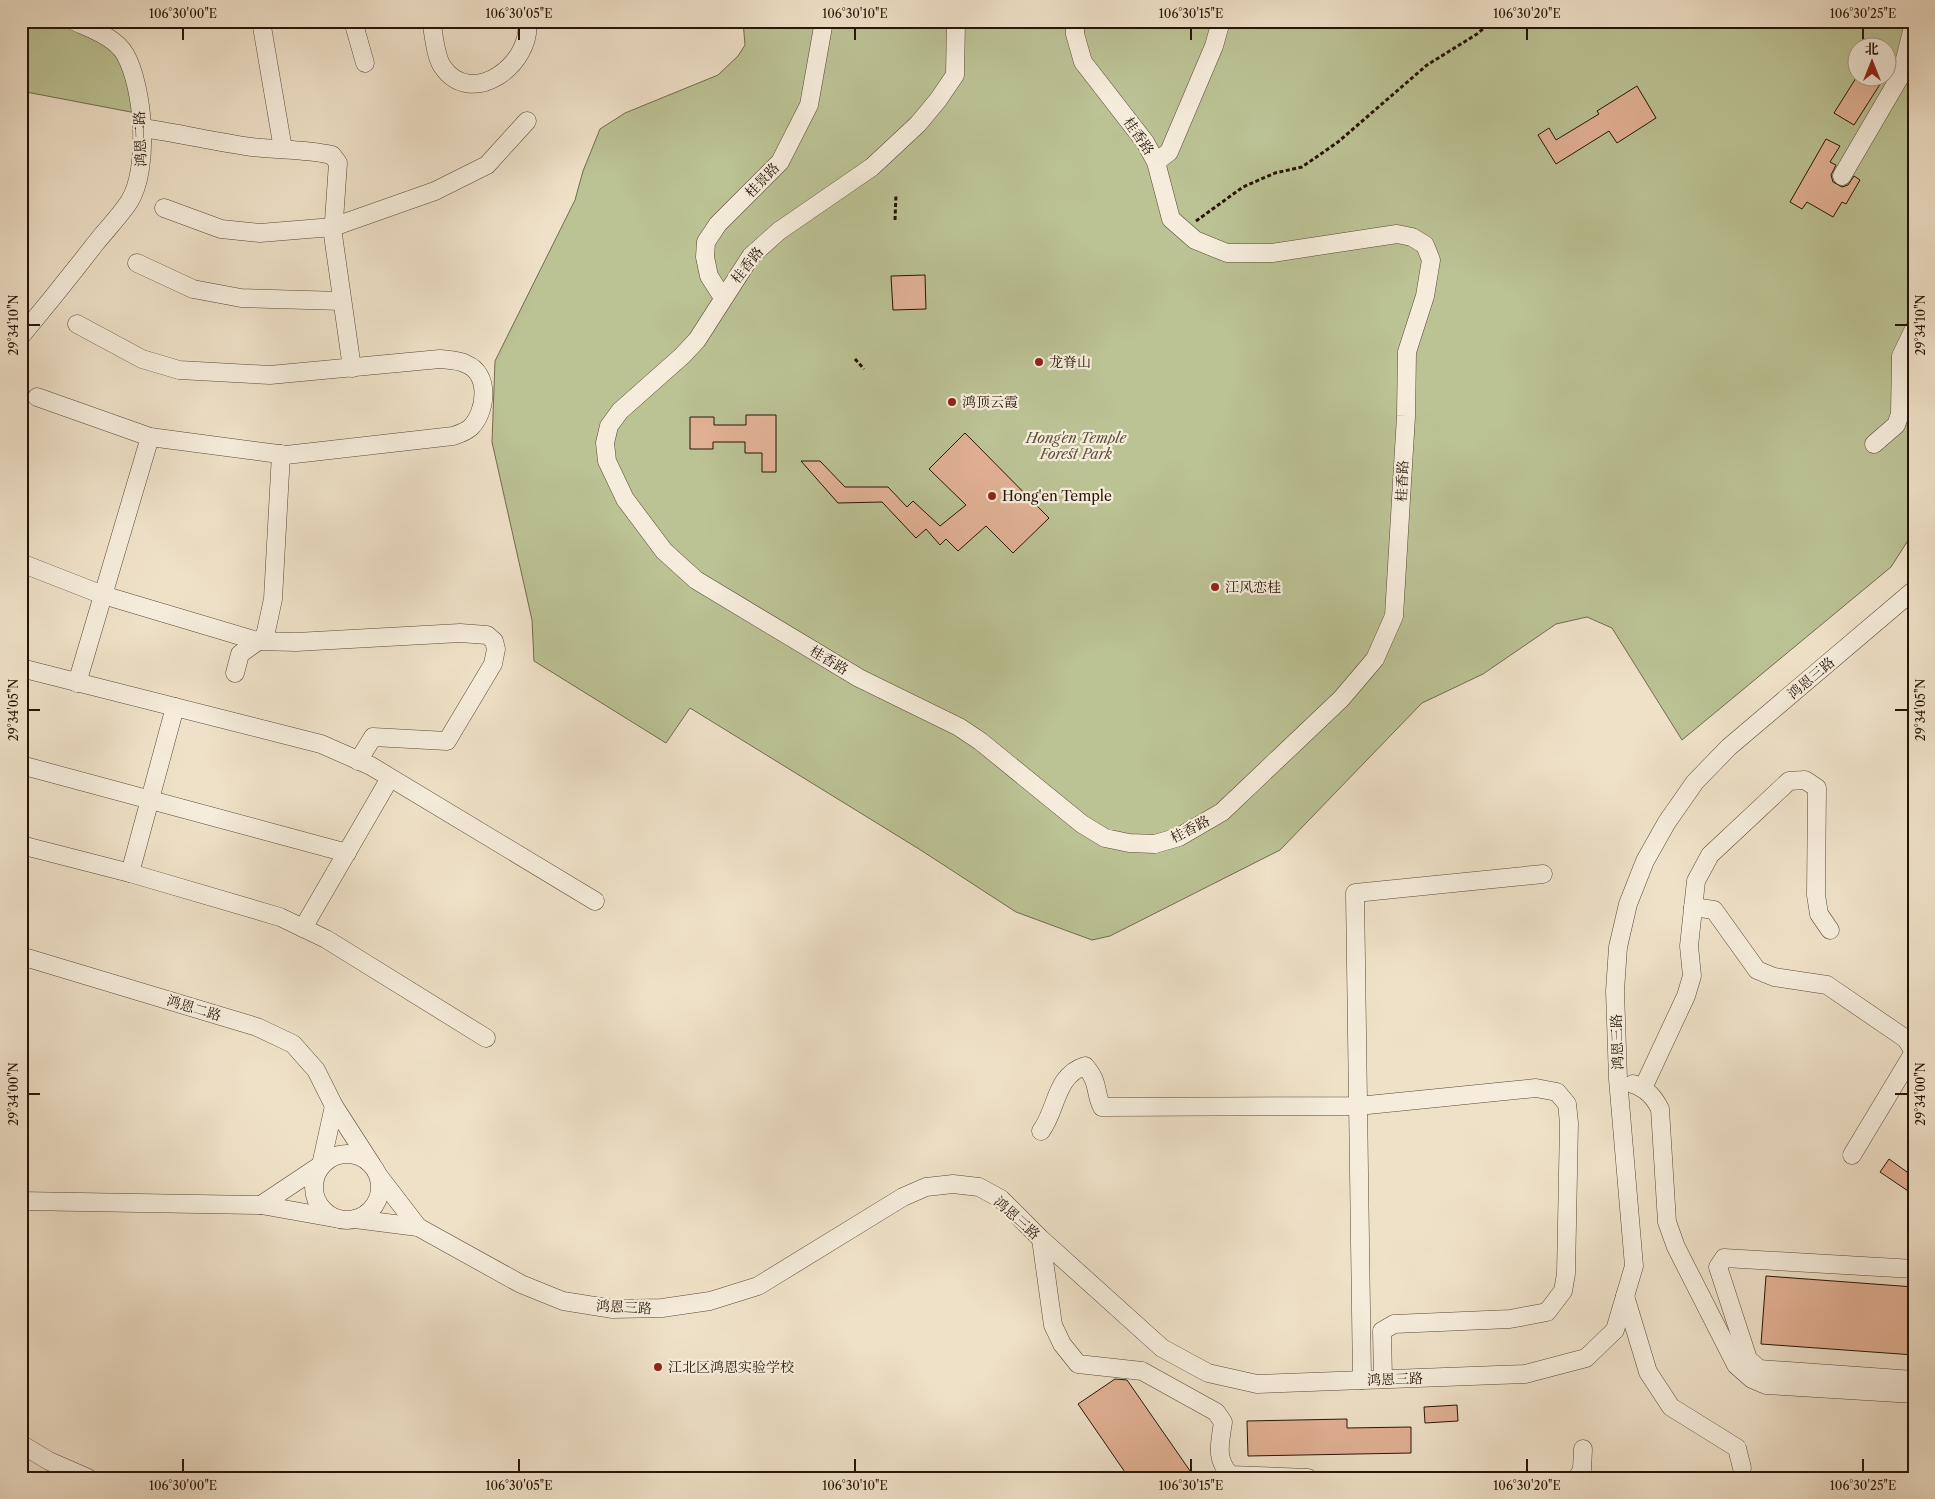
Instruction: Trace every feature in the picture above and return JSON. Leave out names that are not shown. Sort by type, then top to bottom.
[{"type":"street","name":"鸿恩二路","points":[[21,336],[129,201],[140,174],[142,128],[134,80],[124,53],[103,34],[74,21]]},
{"type":"street","points":[[261,21],[283,149]]},
{"type":"street","points":[[353,21],[365,63]]},
{"type":"street","points":[[431,21],[441,65],[457,82],[470,84],[486,82],[516,62],[529,34],[527,21]]},
{"type":"street","name":"桂景路","points":[[723,298],[709,276],[705,257],[706,242],[718,224],[780,162],[809,104],[824,21]]},
{"type":"street","name":"桂香路","points":[[956,21],[955,75],[928,112],[891,151],[872,167],[779,231],[751,256],[697,340],[682,356],[620,411],[610,426],[605,442],[607,461],[613,479],[625,499],[664,551],[696,580],[859,678],[959,728],[980,741],[1082,824],[1105,838],[1129,844],[1155,844],[1179,837],[1222,812],[1341,700],[1375,658],[1394,616],[1406,416],[1407,352],[1425,296],[1431,260],[1425,245],[1412,237],[1397,234],[1272,254],[1227,253],[1195,240],[1171,219],[1156,162],[1145,142],[1083,62],[1075,34],[1075,21]]},
{"type":"street","points":[[1156,162],[1168,152],[1214,46],[1221,21]]},
{"type":"street","points":[[1842,176],[1901,75],[1914,23]]},
{"type":"street","points":[[164,208],[221,228],[260,233],[333,227],[436,191],[487,165],[527,121]]},
{"type":"street","points":[[142,128],[182,133],[251,147],[332,155],[338,163],[337,199],[333,227],[352,368]]},
{"type":"street","points":[[137,263],[193,289],[241,298],[342,300]]},
{"type":"street","points":[[37,397],[150,437],[280,454],[453,436],[470,428],[481,413],[484,386],[477,372],[467,364],[440,359],[270,375],[179,370],[142,359],[76,324]]},
{"type":"street","points":[[1874,444],[1896,425],[1900,414],[1901,356],[1914,329]]},
{"type":"street","points":[[77,683],[150,437]]},
{"type":"street","points":[[235,673],[240,654],[265,636],[273,599],[280,454]]},
{"type":"street","points":[[21,563],[103,595],[257,641],[296,642],[460,633],[486,635],[494,640],[496,649],[493,664],[447,741],[374,737],[358,761]]},
{"type":"street","name":"鸿恩三路","points":[[418,1227],[521,1284],[563,1300],[613,1308],[662,1308],[710,1301],[758,1286],[903,1197],[926,1187],[953,1184],[978,1187],[1001,1200],[1041,1239],[1162,1348],[1208,1373],[1257,1384],[1525,1374],[1586,1358],[1615,1330],[1634,1266],[1618,1079],[1615,991],[1618,947],[1628,904],[1645,861],[1667,822],[1695,782],[1729,747],[1914,590]]},
{"type":"street","points":[[21,668],[321,744],[390,778],[595,901]]},
{"type":"street","points":[[130,872],[174,707]]},
{"type":"street","points":[[21,765],[347,853]]},
{"type":"street","points":[[303,928],[390,778]]},
{"type":"street","points":[[1643,1088],[1686,996],[1692,976],[1689,946],[1696,881],[1710,855],[1789,781],[1805,780],[1817,788],[1816,896],[1819,914],[1830,930]]},
{"type":"street","points":[[21,845],[130,872],[280,917],[326,939],[486,1038]]},
{"type":"street","points":[[1362,1380],[1355,893],[1543,874]]},
{"type":"street","points":[[1693,907],[1714,910],[1757,970],[1774,977],[1827,986],[1906,1039],[1914,1052],[1852,1155]]},
{"type":"street","name":"鸿恩二路","points":[[21,956],[257,1027],[293,1044],[316,1070],[334,1106],[375,1170],[418,1227]]},
{"type":"street","points":[[1040,1131],[1048,1121],[1062,1081],[1075,1069],[1085,1066],[1093,1076],[1098,1089],[1097,1098],[1102,1107],[1358,1106],[1536,1088],[1558,1092],[1567,1104],[1569,1122],[1566,1274],[1563,1291],[1547,1312],[1510,1319],[1394,1324],[1382,1331],[1383,1379]]},
{"type":"street","points":[[1618,1079],[1643,1088],[1655,1099],[1660,1110],[1667,1222],[1676,1247],[1736,1365],[1752,1379],[1766,1385],[1914,1394]]},
{"type":"street","points":[[334,1106],[321,1165],[316,1174],[314,1195],[318,1205],[334,1218]]},
{"type":"street","points":[[261,1205],[340,1154],[355,1154],[375,1170],[380,1186],[379,1197],[374,1208],[365,1215],[355,1219]]},
{"type":"street","points":[[21,1201],[261,1205],[334,1218],[418,1227]]},
{"type":"street","points":[[1041,1239],[1053,1325],[1062,1344],[1078,1364],[1142,1371],[1216,1412],[1223,1422],[1220,1450],[1221,1464],[1230,1476],[1308,1478]]},
{"type":"street","points":[[1914,1269],[1724,1258],[1718,1267],[1748,1360],[1759,1369],[1914,1380]]},
{"type":"street","points":[[1626,1296],[1648,1372],[1671,1407],[1737,1448],[1742,1468]]},
{"type":"street","points":[[21,1444],[49,1461],[88,1478]]},
{"type":"street","points":[[1577,1478],[1582,1470],[1583,1449]]},
{"type":"path","points":[[1183,230],[1243,187],[1274,173],[1302,167],[1338,142],[1427,65],[1477,34],[1492,21]]},
{"type":"path","points":[[895,220],[896,194]]},
{"type":"path","points":[[855,359],[864,369]]},
{"type":"green space","points":[[21,21],[64,21],[103,37],[122,55],[136,113],[21,91]]},
{"type":"green space","name":"Hong'en Temple Forest Park","points":[[743,21],[1914,21],[1914,531],[1891,567],[1682,740],[1612,628],[1587,617],[1556,624],[1483,674],[1422,703],[1280,850],[1110,936],[1092,940],[1016,912],[919,849],[690,708],[666,743],[534,661],[532,620],[492,442],[495,361],[575,200],[583,171],[600,129],[625,113],[718,75],[738,56],[745,45]]},
{"type":"building","points":[[1637,86],[1656,118],[1617,143],[1609,131],[1556,164],[1538,135],[1549,128],[1556,140],[1599,114],[1597,111]]},
{"type":"building","points":[[1850,88],[1878,88],[1854,125],[1834,113]]},
{"type":"building","points":[[1826,139],[1840,146],[1830,162],[1836,165],[1831,175],[1833,182],[1842,187],[1848,185],[1854,176],[1860,180],[1846,204],[1842,202],[1833,217],[1807,202],[1802,209],[1790,202]]},
{"type":"building","points":[[925,275],[926,309],[893,310],[891,276]]},
{"type":"building","points":[[746,415],[776,415],[776,472],[762,472],[762,453],[745,453],[745,442],[713,442],[713,449],[690,449],[690,417],[714,417],[714,425],[746,425]]},
{"type":"building","name":"Hong'en Temple","points":[[965,433],[1049,518],[1013,553],[986,526],[958,551],[946,539],[940,545],[926,529],[916,538],[882,502],[838,503],[801,461],[820,461],[845,487],[888,487],[907,507],[913,501],[940,526],[966,505],[929,469]]},
{"type":"building","points":[[1889,1159],[1914,1177],[1914,1195],[1880,1172]]},
{"type":"building","points":[[1766,1276],[1914,1287],[1914,1355],[1761,1344]]},
{"type":"building","points":[[1115,1379],[1127,1380],[1195,1478],[1129,1478],[1078,1404]]},
{"type":"building","points":[[1457,1405],[1458,1421],[1425,1423],[1424,1407]]},
{"type":"building","points":[[1347,1419],[1347,1428],[1411,1427],[1411,1453],[1248,1456],[1247,1421]]},
{"type":"place","name":"龙脊山","points":[[1039,362]]},
{"type":"place","name":"鸿顶云霞","points":[[952,402]]},
{"type":"place","name":"Hong'en Temple","points":[[992,496]]},
{"type":"place","name":"江风恋桂","points":[[1215,587]]},
{"type":"place","name":"江北区鸿恩实验学校","points":[[658,1367]]}]
